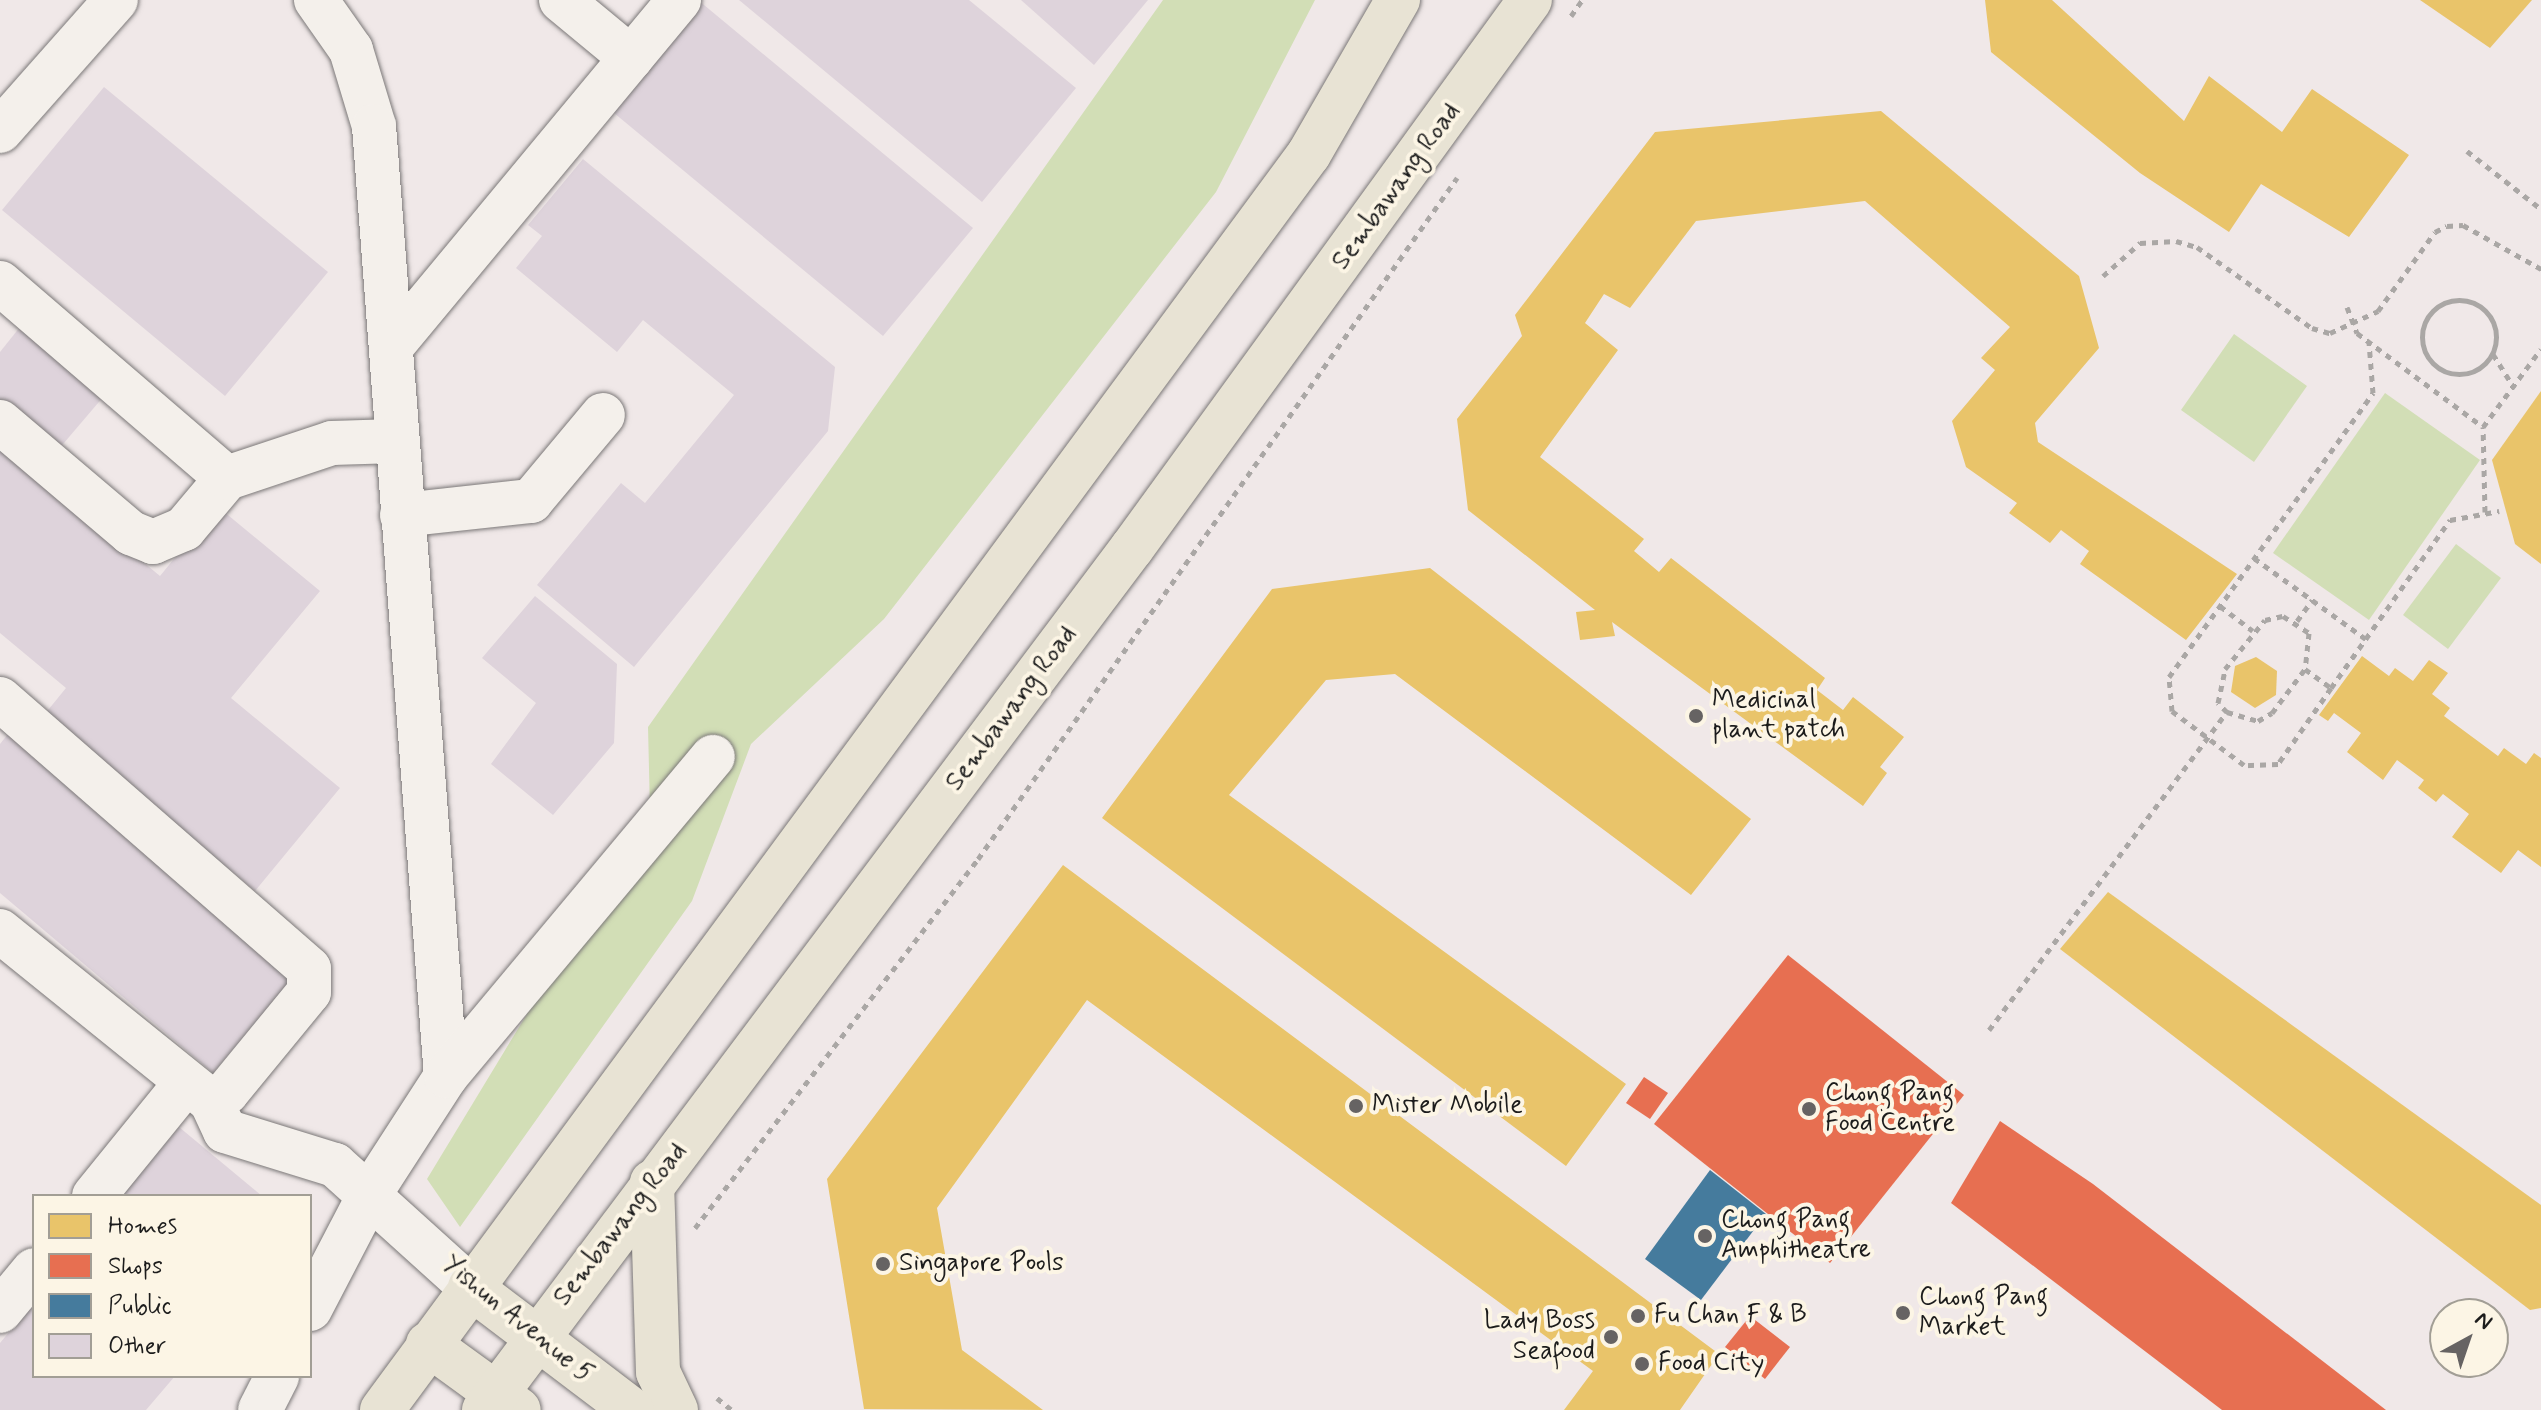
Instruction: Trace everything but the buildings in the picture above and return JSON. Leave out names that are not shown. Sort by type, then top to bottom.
[{"type":"main road","points":[[382,1410],[1309,154],[1398,0]]},
{"type":"main road","name":"Sembawang Road","points":[[500,1404],[536,1337],[652,1182],[787,1013],[1547,13]]},
{"type":"main road","points":[[652,1182],[658,1372],[692,1401]]},
{"type":"main road","name":"Yishun Avenue 5","points":[[470,1287],[632,1410]]},
{"type":"main road","points":[[428,1344],[500,1404]]},
{"type":"lane","points":[[0,131],[116,0]]},
{"type":"lane","points":[[316,0],[351,50],[374,126],[446,1076]]},
{"type":"lane","points":[[561,0],[631,58]]},
{"type":"lane","points":[[391,347],[679,0]]},
{"type":"lane","points":[[0,283],[227,478]]},
{"type":"lane","points":[[402,515],[531,501],[603,415]]},
{"type":"lane","points":[[0,422],[131,533],[153,542],[184,529],[227,478],[332,443],[396,441]]},
{"type":"lane","points":[[0,699],[309,969],[309,992],[227,1092],[198,1093],[96,1194]]},
{"type":"lane","points":[[312,1305],[371,1192],[446,1076],[713,757]]},
{"type":"lane","name":"Yishun Avenue 5","points":[[0,931],[198,1093],[225,1131],[335,1165],[371,1192],[470,1287]]},
{"type":"lane","points":[[0,1311],[32,1272]]},
{"type":"lane","points":[[260,1410],[276,1378]]},
{"type":"path","points":[[1547,13],[1582,0]]},
{"type":"path","points":[[2467,151],[2541,209]]},
{"type":"path","points":[[691,1232],[978,859],[1464,167]]},
{"type":"path","points":[[2103,276],[2140,243],[2176,241],[2197,247],[2312,328],[2330,333],[2354,325],[2378,311],[2435,232],[2447,226],[2463,225],[2541,269]]},
{"type":"path","points":[[2493,354],[2476,371],[2440,369],[2424,349],[2424,324],[2440,305],[2477,305],[2493,321],[2493,354],[2514,388]]},
{"type":"path","points":[[2347,307],[2354,325],[2369,342],[2483,427]]},
{"type":"path","points":[[2369,342],[2373,393],[2169,677],[2172,711],[2244,765],[2278,764],[2450,520],[2499,511]]},
{"type":"path","points":[[2485,512],[2483,427],[2541,349]]},
{"type":"path","points":[[2254,558],[2366,639]]},
{"type":"path","points":[[2297,621],[2312,600]]},
{"type":"path","points":[[2220,606],[2253,631]]},
{"type":"path","points":[[2283,616],[2297,621],[2312,645],[2305,669],[2272,713],[2258,721],[2227,712],[2218,703],[2219,685],[2253,631],[2283,616]]},
{"type":"path","points":[[2305,669],[2331,688]]},
{"type":"path","points":[[1989,1030],[2227,712]]},
{"type":"path","points":[[692,1401],[732,1410]]},
{"type":"green space","points":[[1163,0],[1315,0],[1216,192],[884,619],[751,744],[692,901],[460,1227],[427,1179],[650,811],[648,727]]},
{"type":"green space","points":[[2234,334],[2307,386],[2254,462],[2181,410]]},
{"type":"green space","points":[[2385,393],[2480,460],[2369,620],[2273,553]]},
{"type":"green space","points":[[2456,544],[2501,578],[2448,649],[2403,615]]},
{"type":"place","name":"Medicinal plant patch","points":[[1696,716]]},
{"type":"place","name":"Mister Mobile","points":[[1356,1106]]},
{"type":"place","name":"Chong Pang Food Centre","points":[[1809,1109]]},
{"type":"place","name":"Chong Pang Amphitheatre","points":[[1705,1236]]},
{"type":"place","name":"Singapore Pools","points":[[883,1264]]},
{"type":"place","name":"Chong Pang Market","points":[[1903,1313]]},
{"type":"place","name":"Fu Chan F & B","points":[[1638,1316]]},
{"type":"place","name":"Lady Boss Seafood","points":[[1611,1337]]},
{"type":"place","name":"Food City","points":[[1642,1364]]}]
